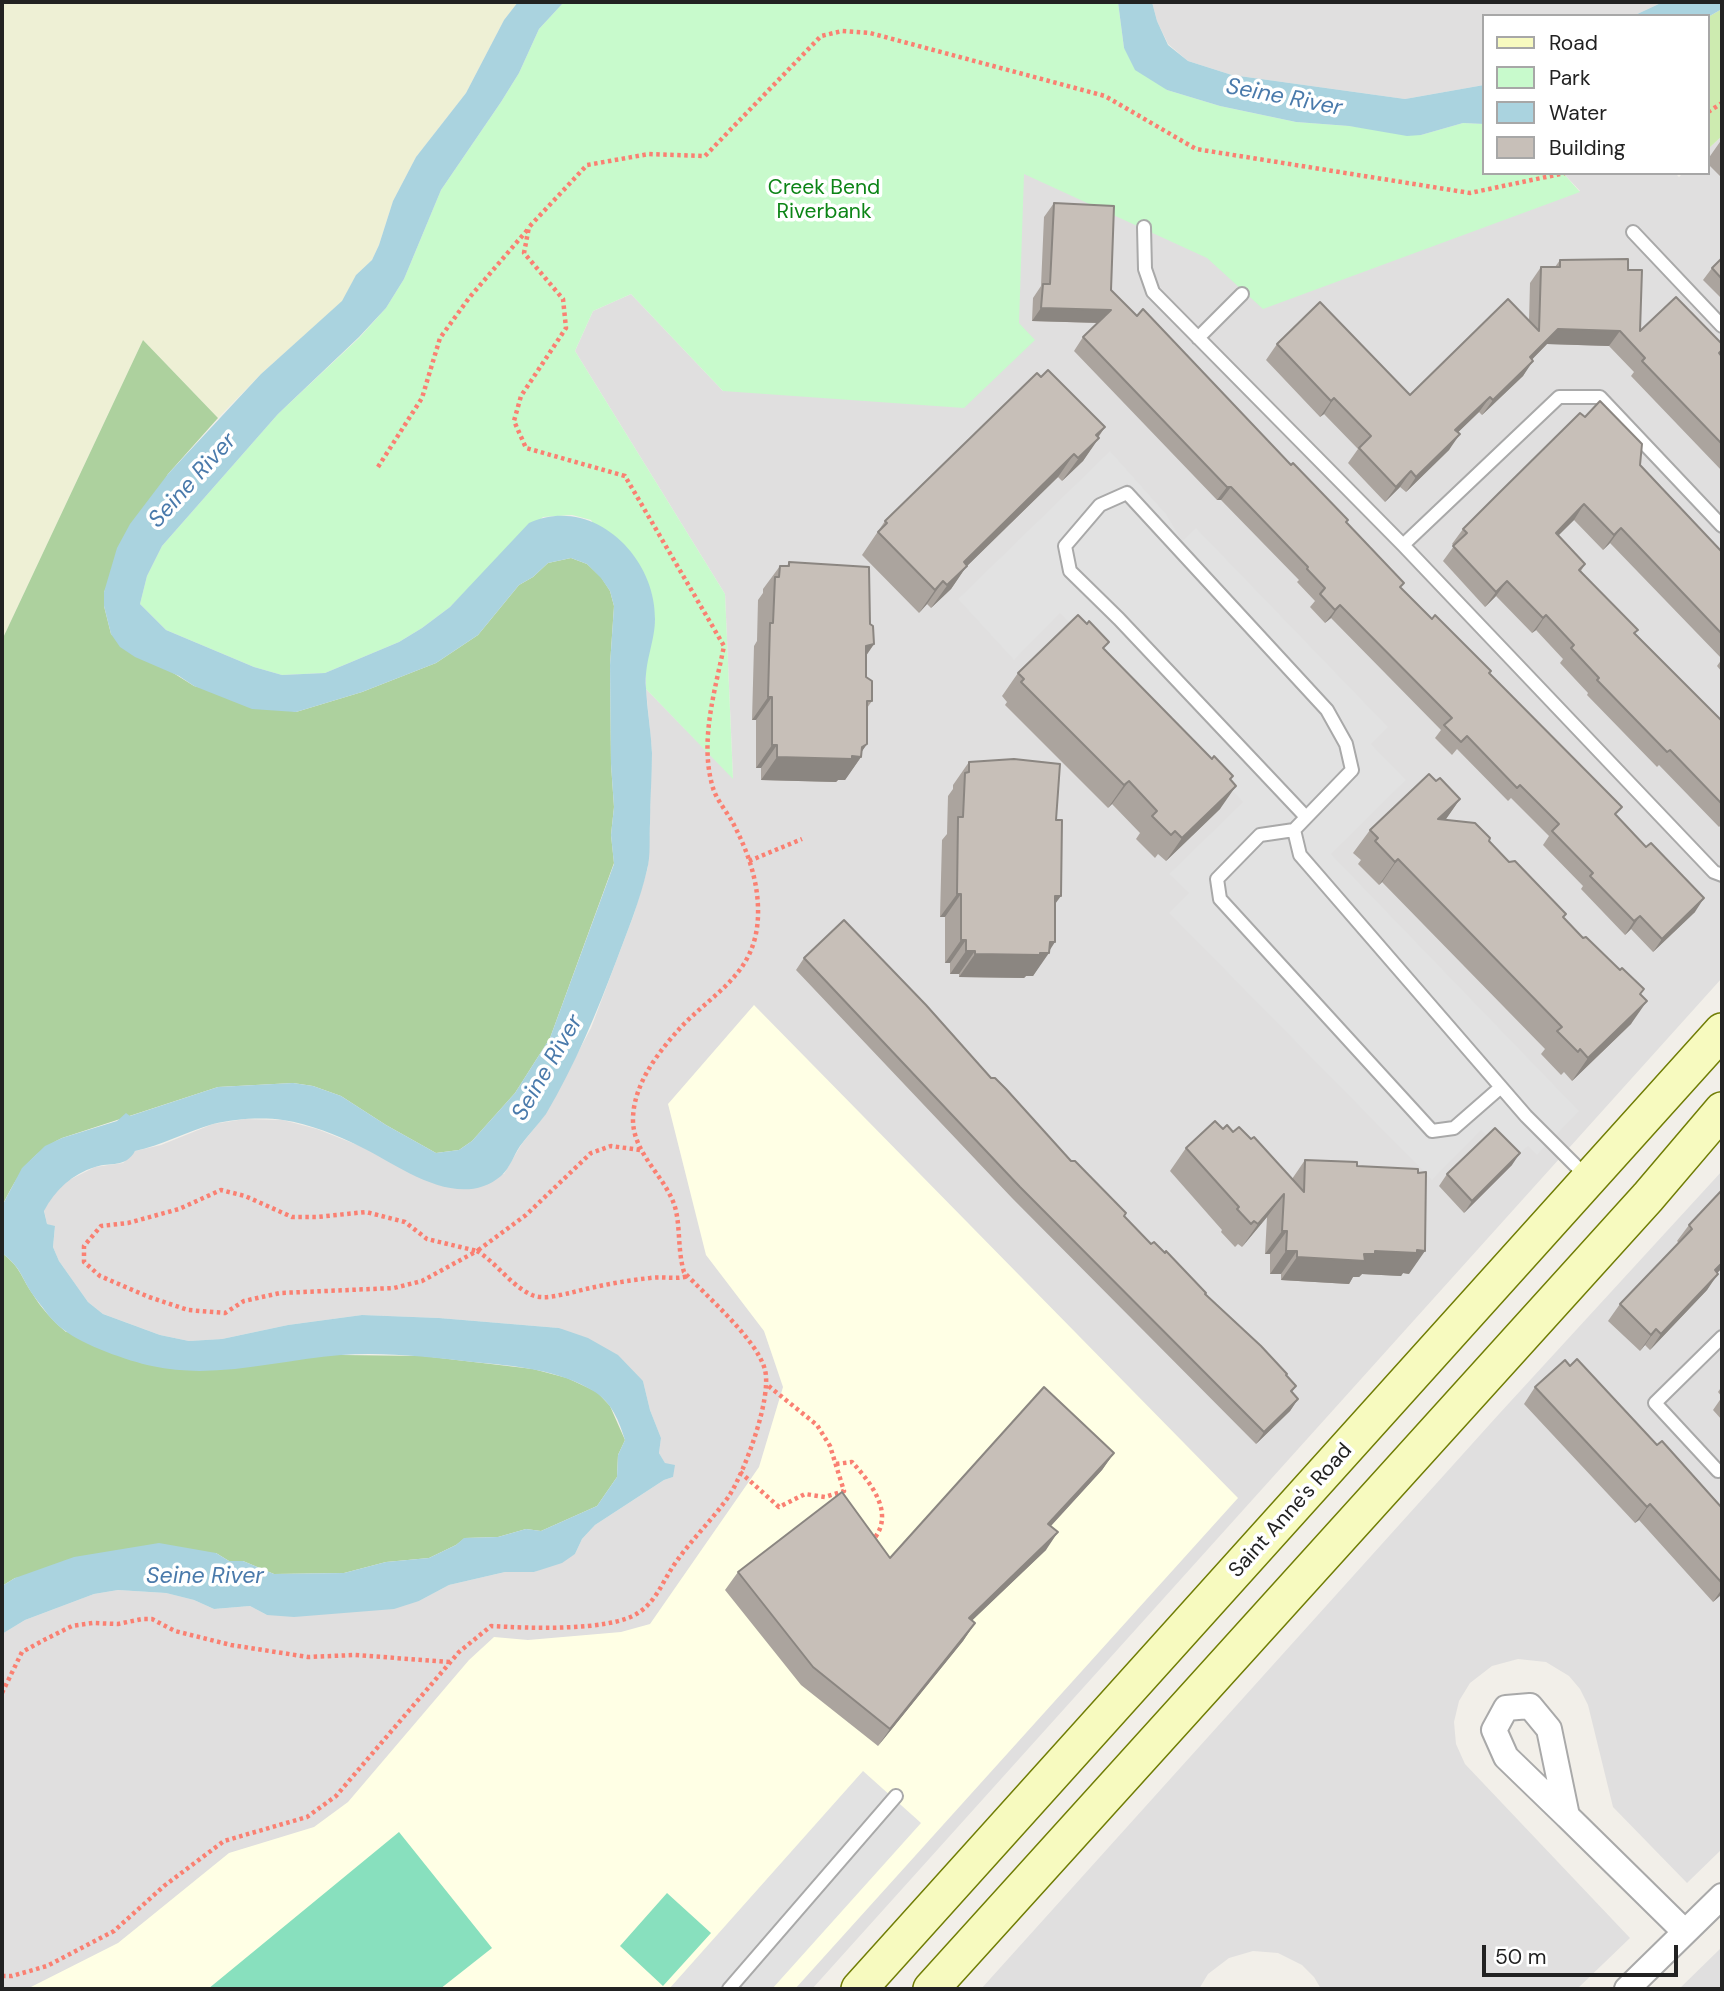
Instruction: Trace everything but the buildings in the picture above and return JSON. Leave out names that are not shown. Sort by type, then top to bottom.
[{"type":"main road","name":"Saint Anne's Road","points":[[859,1989],[1722,1031]]},
{"type":"main road","points":[[931,1989],[1639,1208],[1722,1110]]},
{"type":"street","points":[[1567,1816],[1685,1932]]},
{"type":"street","points":[[1627,1989],[1722,1896]]},
{"type":"lane","points":[[1144,226],[1145,269],[1153,292],[1403,545],[1714,872],[1722,876]]},
{"type":"lane","points":[[1633,232],[1722,326]]},
{"type":"lane","points":[[1198,338],[1242,293]]},
{"type":"lane","points":[[1403,545],[1559,397],[1600,397],[1722,526]]},
{"type":"lane","points":[[1306,817],[1119,619],[1069,571],[1065,547],[1100,505],[1127,493],[1327,710],[1346,744],[1352,770],[1294,830],[1261,835],[1217,878],[1220,899],[1432,1131],[1454,1128],[1502,1087]]},
{"type":"lane","points":[[1294,830],[1300,855],[1502,1087],[1590,1180]]},
{"type":"lane","points":[[1722,1337],[1655,1403],[1718,1471],[1722,1470]]},
{"type":"lane","points":[[729,1989],[897,1796]]},
{"type":"path","points":[[378,467],[422,398],[440,338],[469,298],[529,227],[587,165],[649,154],[705,156],[821,36],[842,31],[870,33],[1105,96],[1196,149],[1470,193],[1556,175]]},
{"type":"path","points":[[2,1976],[12,1976],[47,1966],[114,1931],[164,1886],[224,1840],[307,1817],[335,1796],[459,1652],[491,1626],[541,1630],[619,1621],[637,1614],[653,1601],[675,1563],[730,1495],[755,1439],[765,1371],[758,1354],[688,1276],[679,1257],[674,1205],[640,1150],[633,1120],[639,1087],[657,1056],[682,1026],[726,989],[749,958],[758,918],[755,874],[734,826],[713,789],[707,753],[712,707],[724,646],[625,476],[526,449],[514,421],[521,396],[566,328],[563,299],[524,253],[529,227]]},
{"type":"path","points":[[749,861],[802,839]]},
{"type":"path","points":[[640,1150],[611,1146],[591,1153],[526,1214],[477,1251],[422,1281],[394,1288],[280,1293],[244,1301],[225,1313],[188,1310],[100,1276],[84,1262],[84,1246],[101,1226],[128,1223],[179,1209],[221,1190],[245,1196],[292,1217],[366,1212],[405,1222],[427,1240],[477,1251],[492,1260],[534,1297],[552,1297],[604,1284],[655,1277],[676,1279],[688,1276]]},
{"type":"path","points":[[765,1383],[817,1425],[830,1446],[848,1502]]},
{"type":"path","points":[[836,1464],[852,1462],[867,1479],[883,1511],[881,1531],[866,1547]]},
{"type":"path","points":[[740,1472],[779,1507],[805,1494],[825,1497],[844,1491]]},
{"type":"path","points":[[2,1693],[22,1652],[44,1640],[72,1626],[93,1623],[118,1625],[142,1619],[152,1619],[175,1631],[231,1645],[307,1657],[355,1655],[450,1662]]},
{"type":"shaded area","points":[[2,2],[518,2],[504,20],[466,93],[416,157],[393,201],[372,260],[356,275],[343,301],[261,374],[218,418],[143,340],[2,640]]},
{"type":"shaded area","points":[[1152,2],[1663,2],[1637,14],[1482,14],[1482,85],[1405,99],[1232,75],[1188,61],[1168,44]]},
{"type":"shaded area","points":[[981,110],[1580,191],[1565,175],[1710,175],[1710,147],[1722,136],[1722,978],[812,1989],[2,1989],[2,1634],[25,1620],[94,1594],[118,1590],[166,1593],[194,1600],[214,1609],[250,1606],[267,1615],[419,1601],[449,1585],[505,1572],[534,1572],[575,1554],[582,1539],[595,1525],[664,1480],[673,1477],[659,1453],[661,1438],[643,1381],[559,1328],[362,1315],[288,1325],[222,1339],[189,1341],[160,1335],[103,1314],[88,1302],[59,1261],[53,1247],[55,1227],[47,1224],[44,1210],[53,1194],[67,1181],[95,1167],[123,1163],[135,1151],[161,1145],[213,1124],[245,1119],[283,1120],[317,1129],[360,1146],[504,1174],[521,1145],[544,1116],[591,1028],[634,914],[648,867],[652,752],[646,689],[733,778],[725,594],[575,351],[593,311],[631,294],[723,391],[974,301]]},
{"type":"shaded area","points":[[1110,451],[1166,514],[1182,541],[1196,528],[1388,727],[1371,744],[1406,780],[1331,854],[1579,1111],[1537,1155],[1528,1146],[1512,1161],[1481,1130],[1432,1180],[1169,913],[1189,893],[1169,874],[1243,802],[1060,613],[1014,660],[958,599]]},
{"type":"shaded area","points":[[754,1005],[1238,1498],[795,1989],[27,1989],[118,1943],[229,1853],[314,1827],[348,1802],[469,1660],[494,1637],[528,1640],[621,1632],[650,1624],[759,1467],[783,1387],[764,1331],[706,1255],[668,1104]]},
{"type":"shaded area","points":[[1722,1171],[1722,1849],[1687,1883],[1613,1807],[1588,1705],[1580,1689],[1569,1676],[1546,1662],[1518,1659],[1492,1666],[1470,1683],[1459,1701],[1454,1722],[1456,1744],[1465,1764],[1630,1938],[1577,1989],[1321,1989],[1302,1965],[1278,1953],[1253,1951],[1229,1958],[1208,1974],[1199,1989],[981,1989],[1499,1414]]},
{"type":"shaded area","points":[[863,1771],[921,1823],[772,1989],[669,1989]]},
{"type":"shaded area","points":[[1722,1947],[1722,1989],[1679,1989]]},
{"type":"green space","name":"Creek Bend Riverbank","points":[[564,2],[1118,2],[1124,48],[1167,90],[1220,106],[1296,122],[1421,135],[1463,123],[1482,124],[1482,175],[1565,175],[1580,192],[1263,309],[1207,258],[1024,174],[1019,323],[1035,340],[964,408],[723,391],[631,294],[593,311],[575,351],[725,594],[733,779],[646,689],[646,664],[655,621],[591,520],[572,515],[543,517],[450,607],[422,628],[399,642],[325,673],[282,675],[254,667],[166,630],[140,604],[147,576],[162,546],[278,414],[359,338],[386,308],[404,279],[441,190],[519,73],[539,29]]},
{"type":"green space","points":[[1722,9],[1722,136],[1710,147],[1710,16]]},
{"type":"green space","points":[[143,340],[218,418],[168,474],[104,592],[104,606],[111,634],[194,686],[296,712],[362,692],[436,663],[478,635],[519,585],[548,563],[571,558],[587,564],[601,577],[610,591],[614,606],[610,665],[614,807],[611,835],[614,863],[550,1038],[515,1093],[472,1141],[459,1150],[436,1153],[341,1096],[313,1086],[293,1083],[218,1087],[62,1138],[51,1144],[26,1166],[2,1206],[2,640]]},
{"type":"green space","points":[[2,1253],[17,1268],[43,1309],[66,1332],[342,1355],[423,1356],[533,1369],[567,1378],[597,1392],[610,1406],[625,1440],[618,1455],[617,1477],[597,1506],[541,1531],[526,1529],[498,1537],[465,1538],[429,1558],[386,1562],[344,1573],[274,1574],[243,1561],[229,1561],[216,1553],[15,1578],[2,1586]]},
{"type":"green space","points":[[399,1832],[492,1948],[440,1989],[208,1989]]},
{"type":"green space","points":[[667,1893],[711,1933],[663,1986],[620,1946]]},
{"type":"water","name":"Seine River","points":[[518,2],[564,2],[539,29],[519,73],[441,190],[404,279],[386,308],[278,414],[162,546],[147,576],[140,604],[166,630],[254,667],[282,675],[325,673],[399,642],[422,628],[450,607],[529,523],[553,516],[575,517],[597,524],[616,537],[632,553],[645,573],[655,619],[646,679],[652,753],[649,859],[637,904],[609,979],[576,1057],[546,1114],[520,1146],[504,1173],[484,1186],[448,1188],[411,1174],[323,1130],[283,1120],[248,1119],[213,1124],[135,1151],[122,1162],[87,1170],[65,1184],[53,1196],[44,1211],[47,1224],[55,1226],[53,1247],[59,1261],[88,1302],[103,1314],[160,1335],[189,1341],[222,1339],[288,1325],[362,1315],[559,1328],[588,1338],[618,1355],[643,1381],[661,1438],[659,1453],[665,1463],[675,1465],[673,1477],[664,1480],[595,1525],[582,1539],[575,1554],[562,1563],[534,1572],[505,1572],[449,1585],[419,1601],[394,1609],[294,1617],[267,1615],[250,1606],[214,1609],[194,1600],[166,1593],[118,1590],[94,1594],[25,1620],[2,1634],[2,1586],[15,1578],[74,1557],[159,1543],[216,1553],[229,1561],[243,1561],[274,1574],[344,1573],[386,1562],[429,1558],[456,1545],[464,1538],[498,1537],[526,1529],[541,1531],[597,1506],[617,1477],[618,1455],[625,1440],[614,1413],[606,1401],[595,1392],[566,1378],[520,1367],[440,1358],[358,1354],[223,1370],[176,1370],[152,1366],[94,1347],[60,1327],[36,1299],[18,1269],[2,1253],[2,1206],[22,1168],[45,1146],[62,1138],[117,1121],[126,1113],[130,1116],[218,1087],[293,1083],[313,1086],[341,1096],[436,1153],[459,1150],[472,1141],[515,1093],[550,1038],[614,864],[611,835],[614,807],[610,665],[614,606],[610,591],[587,564],[571,558],[548,563],[519,585],[478,635],[436,663],[362,692],[296,712],[252,709],[194,686],[179,676],[135,657],[120,647],[111,634],[104,606],[104,592],[117,548],[130,524],[168,474],[261,374],[342,301],[356,275],[372,260],[393,201],[416,157],[466,93],[504,20]]},
{"type":"water","name":"Seine River","points":[[1118,2],[1152,2],[1168,45],[1188,61],[1232,75],[1405,99],[1482,85],[1482,124],[1463,123],[1421,135],[1407,136],[1349,126],[1296,122],[1220,106],[1167,90],[1135,70],[1124,48]]},
{"type":"water","points":[[1663,2],[1722,2],[1722,9],[1710,16],[1637,14]]}]
